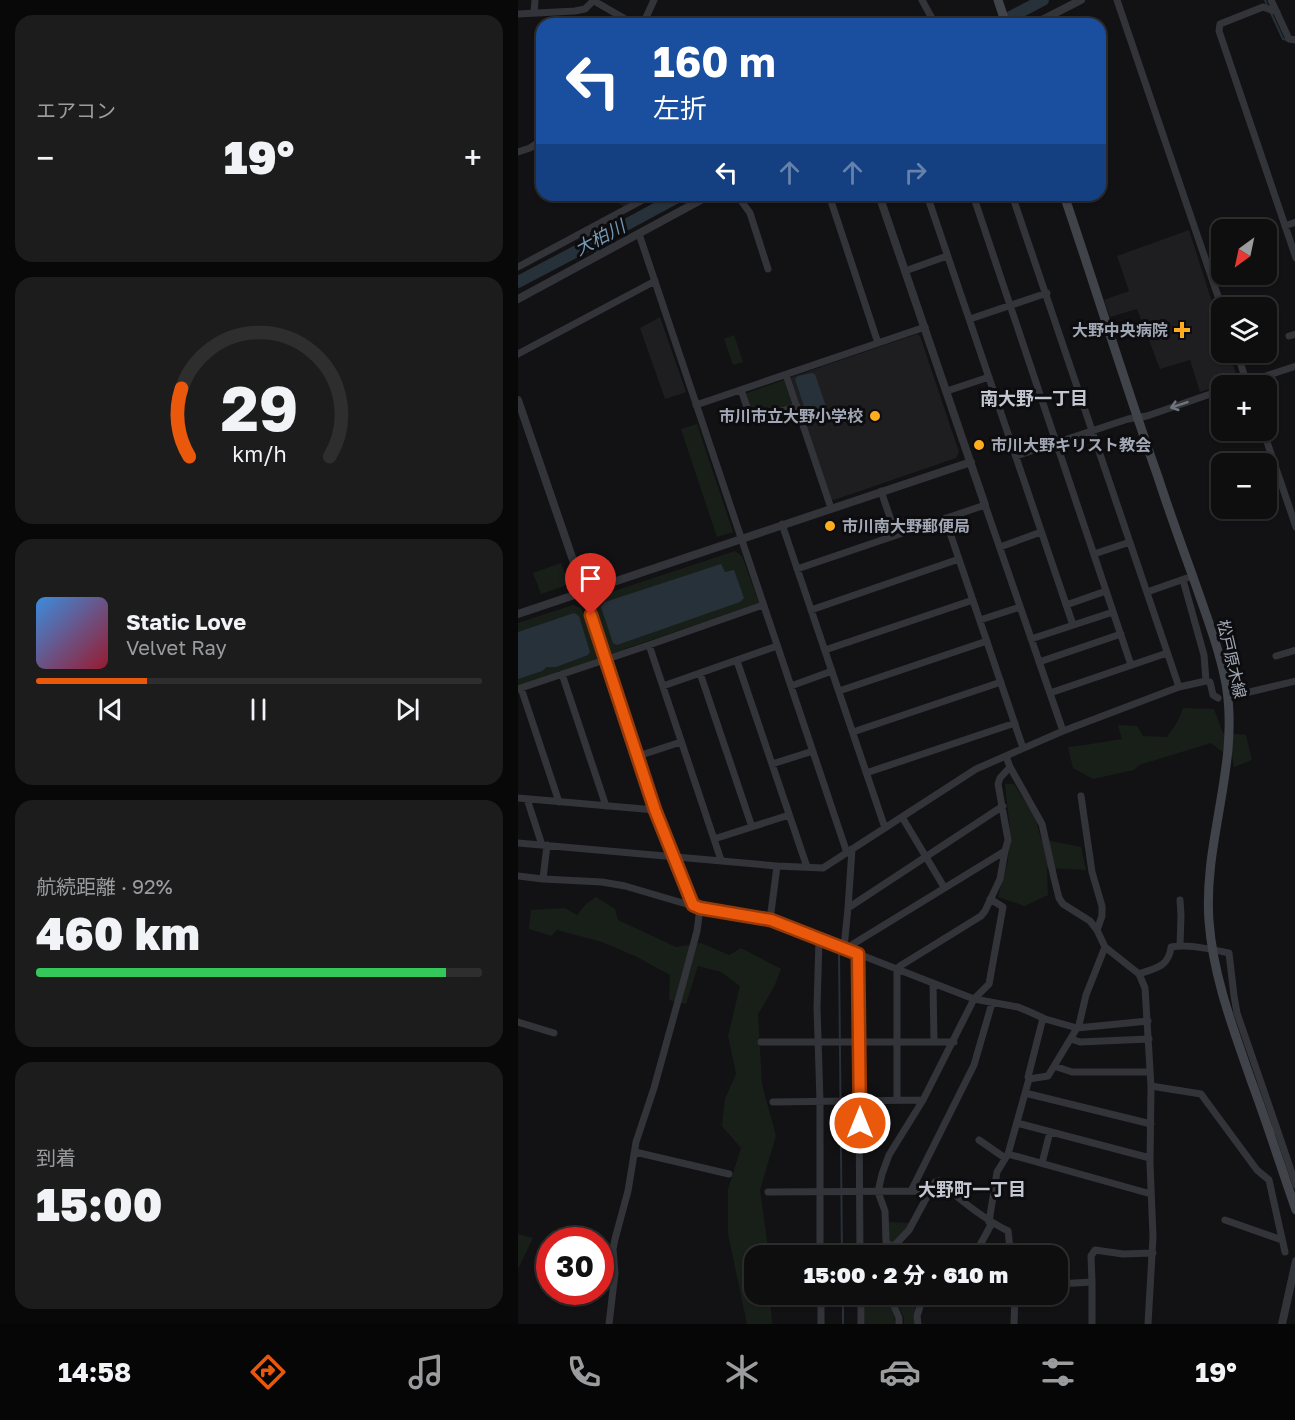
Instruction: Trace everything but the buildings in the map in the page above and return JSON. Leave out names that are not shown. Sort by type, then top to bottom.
[{"type":"main road","points":[[998,0],[1004,18]]},
{"type":"main road","name":"松戸原木線","points":[[1066,201],[1188,578],[1208,618],[1226,686],[1229,716],[1228,754],[1208,885],[1212,948],[1221,990],[1272,1130],[1295,1210]]},
{"type":"street","points":[[534,13],[535,0]]},
{"type":"street","points":[[518,14],[585,9],[594,0],[624,18]]},
{"type":"street","points":[[646,18],[654,0]]},
{"type":"street","points":[[922,0],[932,18]]},
{"type":"street","points":[[1046,18],[1081,0]]},
{"type":"street","points":[[1117,0],[1218,297]]},
{"type":"street","points":[[1272,2],[1289,39],[1295,40]]},
{"type":"street","points":[[1277,12],[1263,7],[1220,24],[1219,31],[1295,258]]},
{"type":"street","points":[[518,152],[536,144]]},
{"type":"street","points":[[518,267],[641,201]]},
{"type":"street","points":[[518,299],[699,201]]},
{"type":"street","points":[[741,201],[750,213],[769,269]]},
{"type":"street","points":[[831,201],[878,343]]},
{"type":"street","points":[[881,201],[1063,731]]},
{"type":"street","points":[[929,201],[1073,625]]},
{"type":"street","points":[[975,201],[1131,665]]},
{"type":"street","points":[[1014,201],[1179,687]]},
{"type":"street","points":[[1285,226],[1295,222]]},
{"type":"street","points":[[585,231],[599,255]]},
{"type":"street","points":[[639,234],[777,646],[850,851],[844,949]]},
{"type":"street","points":[[905,271],[947,256]]},
{"type":"street","points":[[518,354],[654,281]]},
{"type":"street","points":[[970,319],[1047,293]]},
{"type":"street","points":[[696,405],[925,327]]},
{"type":"street","points":[[1271,375],[1295,366]]},
{"type":"street","points":[[786,375],[831,508]]},
{"type":"street","points":[[947,392],[989,377]]},
{"type":"street","points":[[741,390],[752,421],[797,406]]},
{"type":"street","points":[[1016,456],[1211,394]]},
{"type":"street","points":[[518,400],[655,810],[696,906],[697,931],[654,1088],[636,1142],[628,1191],[615,1239],[613,1250],[615,1273],[609,1324]]},
{"type":"street","points":[[1267,441],[1295,527]]},
{"type":"street","points":[[518,614],[971,462]]},
{"type":"street","points":[[881,491],[896,535]]},
{"type":"street","points":[[797,569],[985,505]]},
{"type":"street","points":[[946,518],[1023,748]]},
{"type":"street","points":[[782,525],[885,828]]},
{"type":"street","points":[[1000,547],[1041,532]]},
{"type":"street","points":[[1094,554],[1130,542]]},
{"type":"street","points":[[811,610],[959,559]]},
{"type":"street","points":[[1147,592],[1188,578],[1204,655],[1206,681]]},
{"type":"street","points":[[1066,604],[1106,591]]},
{"type":"street","points":[[825,650],[973,600]]},
{"type":"street","points":[[558,802],[519,689],[763,605]]},
{"type":"street","points":[[980,620],[1020,607]]},
{"type":"street","points":[[1031,639],[1114,612]]},
{"type":"street","points":[[1039,662],[1121,634]]},
{"type":"street","points":[[839,691],[987,641]]},
{"type":"street","points":[[649,645],[721,860]]},
{"type":"street","points":[[663,686],[777,646]]},
{"type":"street","points":[[1276,656],[1295,650]]},
{"type":"street","points":[[1050,693],[1167,652]]},
{"type":"street","points":[[737,660],[807,867]]},
{"type":"street","points":[[791,686],[832,671]]},
{"type":"street","points":[[700,673],[752,827]]},
{"type":"street","points":[[562,674],[606,806]]},
{"type":"street","points":[[1237,695],[1295,681]]},
{"type":"street","points":[[852,732],[1001,682]]},
{"type":"street","points":[[518,843],[823,868],[976,769],[1023,748],[1179,687],[1210,682],[1213,695],[1218,698]]},
{"type":"street","points":[[866,773],[1015,723]]},
{"type":"street","points":[[638,756],[682,742]]},
{"type":"street","points":[[772,764],[813,751]]},
{"type":"street","points":[[1006,756],[1042,824],[1059,898],[1063,904],[1090,921],[1105,947],[1139,974],[1145,988],[1151,1086],[1150,1158],[1153,1237],[1148,1324]]},
{"type":"street","points":[[897,1099],[897,969],[981,916],[985,911],[1000,879],[1008,840],[998,784],[1000,778],[1010,767]]},
{"type":"street","points":[[1081,796],[1092,872],[1102,906],[1102,916],[1097,930]]},
{"type":"street","points":[[518,798],[655,810]]},
{"type":"street","points":[[527,799],[544,845],[543,879]]},
{"type":"street","points":[[848,908],[1003,806]]},
{"type":"street","points":[[714,839],[789,815]]},
{"type":"street","points":[[902,817],[944,887]]},
{"type":"street","points":[[844,949],[1005,851]]},
{"type":"street","points":[[770,920],[777,866]]},
{"type":"street","points":[[518,876],[602,882],[625,886],[696,906],[770,920],[974,999],[1018,1008],[1077,1028],[1148,1021]]},
{"type":"street","points":[[891,1245],[886,1242],[885,1211],[878,1192],[882,1174],[889,1155],[923,1100],[974,999],[989,984],[1003,907],[990,898]]},
{"type":"street","points":[[1180,900],[1180,946]]},
{"type":"street","points":[[819,939],[817,1008],[820,1101],[820,1245]]},
{"type":"street","points":[[1029,1079],[1048,1076],[1071,1039],[1079,1025],[1086,995],[1105,947]]},
{"type":"street","points":[[1139,974],[1166,962],[1170,956],[1171,947],[1202,947],[1229,953],[1237,1013],[1272,1130],[1295,1185]]},
{"type":"street","points":[[858,954],[860,1245]]},
{"type":"street","points":[[933,983],[934,1042]]},
{"type":"street","points":[[911,1191],[974,1065],[992,1003]]},
{"type":"street","points":[[980,1245],[991,1223],[997,1172],[1007,1156],[1017,1123],[1043,1018]]},
{"type":"street","points":[[518,1022],[554,1033]]},
{"type":"street","points":[[1071,1039],[1080,1042],[1149,1040]]},
{"type":"street","points":[[761,1042],[954,1041]]},
{"type":"street","points":[[1054,1066],[1072,1072],[1150,1072]]},
{"type":"street","points":[[1151,1086],[1201,1094],[1257,1170],[1269,1180],[1285,1252]]},
{"type":"street","points":[[1025,1093],[1151,1124]]},
{"type":"street","points":[[773,1102],[923,1100]]},
{"type":"street","points":[[1017,1123],[1150,1158]]},
{"type":"street","points":[[1042,1163],[1050,1132]]},
{"type":"street","points":[[979,1140],[1007,1156],[1042,1163],[1151,1194]]},
{"type":"street","points":[[635,1152],[729,1173]]},
{"type":"street","points":[[894,1245],[910,1230],[935,1182],[939,1181],[991,1223],[1008,1231],[1010,1245]]},
{"type":"street","points":[[768,1192],[930,1191]]},
{"type":"street","points":[[1225,1220],[1282,1240]]},
{"type":"street","points":[[1092,1324],[1091,1256],[1095,1250],[1123,1254],[1153,1253]]},
{"type":"street","points":[[1282,1324],[1292,1288],[1295,1261]]},
{"type":"street","points":[[1068,1283],[1092,1282]]},
{"type":"street","points":[[821,1305],[821,1324]]},
{"type":"street","points":[[861,1305],[861,1324]]},
{"type":"street","points":[[894,1305],[899,1324]]},
{"type":"street","points":[[918,1324],[917,1316],[920,1305]]},
{"type":"street","points":[[1014,1324],[1015,1305]]},
{"type":"shaded area","points":[[615,201],[637,201],[626,208]]},
{"type":"shaded area","points":[[1189,230],[1211,299],[1211,363],[1232,363],[1236,375],[1211,375],[1211,389],[1200,392],[1190,360],[1160,369],[1137,309],[1110,317],[1104,300],[1129,291],[1117,256]]},
{"type":"shaded area","points":[[660,317],[686,392],[665,399],[640,328]]},
{"type":"shaded area","name":"市川市立大野小学校","points":[[917,334],[920,336],[959,452],[956,458],[834,500],[831,499],[792,377]]},
{"type":"shaded area","points":[[734,335],[743,362],[733,365],[724,339]]},
{"type":"shaded area","points":[[815,374],[828,412],[808,419],[795,379],[798,376]]},
{"type":"shaded area","points":[[784,380],[792,405],[752,418],[744,394]]},
{"type":"shaded area","points":[[697,424],[733,532],[717,537],[681,429]]},
{"type":"shaded area","points":[[735,551],[742,556],[759,603],[613,653],[610,652],[593,605],[596,597]]},
{"type":"shaded area","points":[[561,563],[568,582],[564,586],[541,594],[533,573]]},
{"type":"shaded area","points":[[721,564],[725,572],[734,570],[744,598],[740,602],[617,645],[613,643],[601,607],[605,602]]},
{"type":"shaded area","points":[[573,605],[581,608],[598,656],[596,659],[518,686],[518,623]]},
{"type":"shaded area","points":[[574,613],[579,616],[590,652],[588,655],[556,667],[547,667],[518,679],[518,632]]},
{"type":"shaded area","points":[[1183,708],[1214,709],[1223,733],[1246,735],[1252,760],[1234,767],[1232,755],[1221,751],[1211,743],[1139,765],[1134,770],[1093,779],[1073,768],[1068,747],[1122,739],[1118,725],[1137,726],[1143,736],[1167,737],[1178,721]]},
{"type":"shaded area","points":[[1005,784],[1014,784],[1036,819],[1041,839],[1081,847],[1086,870],[1047,868],[1048,895],[1025,906],[998,897],[1008,861],[1010,829]]},
{"type":"shaded area","points":[[596,897],[615,909],[618,920],[676,947],[701,943],[729,955],[741,948],[781,969],[774,987],[758,1014],[762,1084],[776,1136],[760,1190],[768,1245],[744,1245],[744,1305],[771,1305],[772,1324],[747,1324],[728,1234],[728,1189],[741,1148],[722,1126],[725,1099],[736,1074],[728,1036],[740,986],[721,972],[698,966],[686,1004],[669,1000],[670,975],[637,957],[602,942],[557,930],[551,936],[529,929],[531,910],[565,908],[577,915]]},
{"type":"shaded area","points":[[886,1222],[911,1223],[892,1245],[887,1241]]},
{"type":"shaded area","points":[[518,1234],[533,1238],[518,1269]]},
{"type":"shaded area","points":[[864,1305],[890,1305],[896,1324],[865,1324]]},
{"type":"shaded area","points":[[898,1305],[913,1305],[915,1324],[904,1324]]},
{"type":"waterway","name":"大柏川","points":[[1008,18],[1043,0]]},
{"type":"waterway","points":[[1265,0],[1268,8]]},
{"type":"waterway","points":[[1271,13],[1283,39],[1287,40]]},
{"type":"waterway","name":"大柏川","points":[[518,282],[670,201]]},
{"type":"waterway","points":[[839,951],[842,1245]]},
{"type":"waterway","points":[[843,1305],[843,1324]]},
{"type":"place","name":"大野中央病院","points":[[1182,330]]},
{"type":"place","name":"市川市立大野小学校","points":[[875,416]]},
{"type":"place","name":"市川大野キリスト教会","points":[[979,445]]},
{"type":"place","name":"市川南大野郵便局","points":[[830,526]]},
{"type":"district","name":"南大野一丁目","points":[[1034,399]]},
{"type":"district","name":"大野町一丁目","points":[[972,1190]]},
{"type":"route","points":[[591,615],[655,810],[693,905],[771,920],[858,954],[860,1123]]}]
